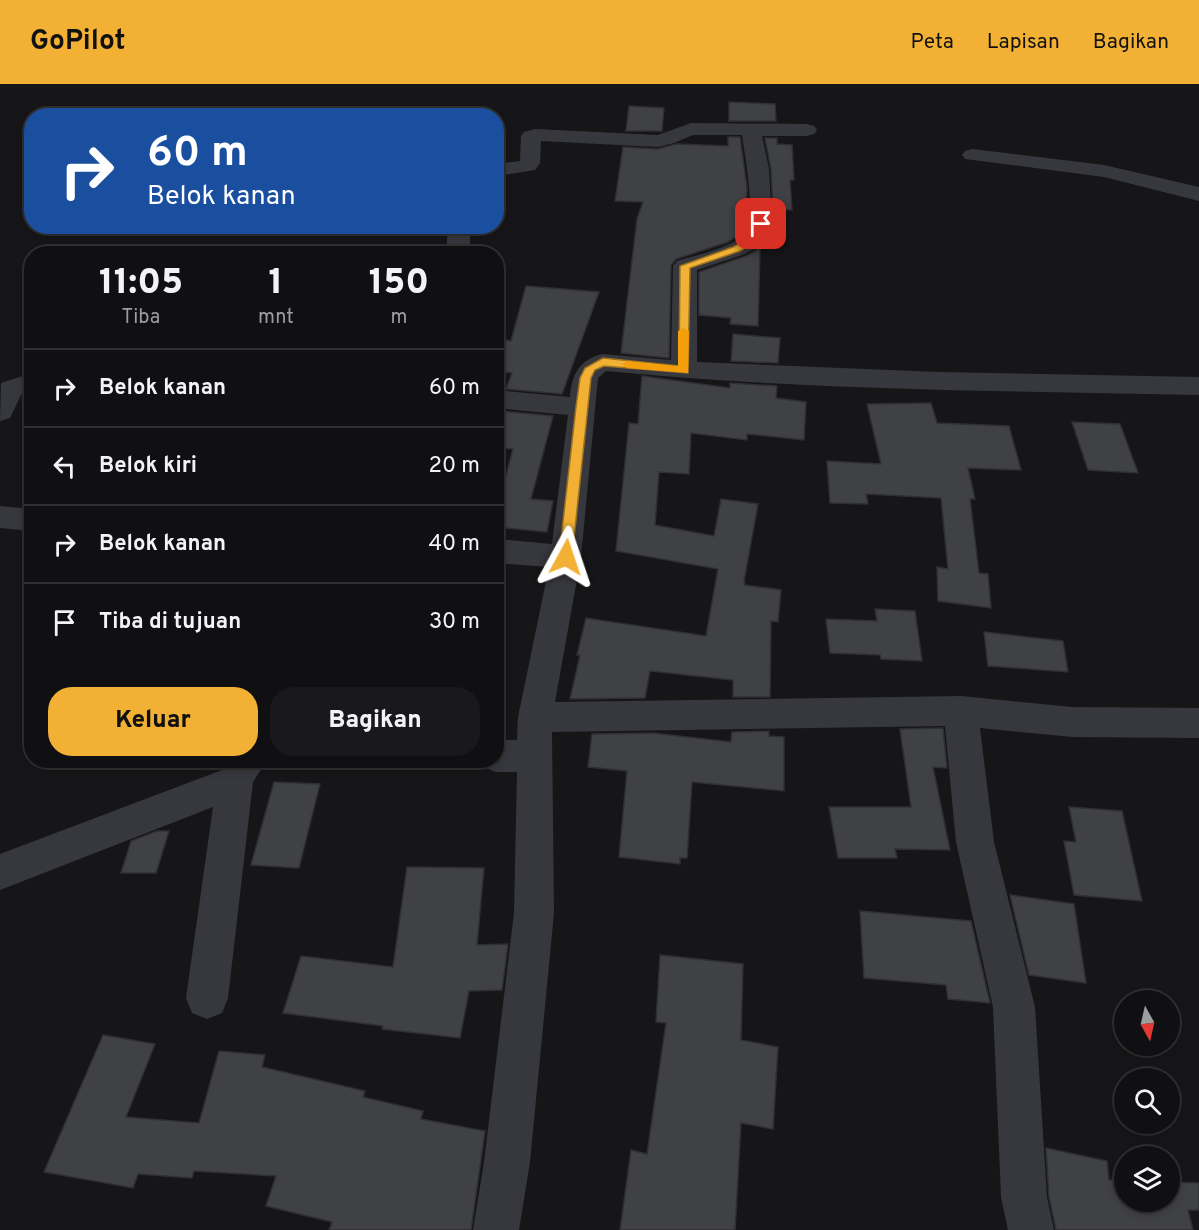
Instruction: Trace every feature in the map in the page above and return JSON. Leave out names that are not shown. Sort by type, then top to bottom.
[{"type":"street","points":[[504,169],[528,166],[530,140],[531,136],[535,135],[658,141],[672,138],[681,131],[692,129],[807,130]]},
{"type":"street","points":[[684,370],[685,266],[737,249],[751,241],[761,224],[758,169],[751,130]]},
{"type":"street","points":[[972,155],[1104,171],[1199,195]]},
{"type":"street","points":[[496,1230],[507,1162],[534,913],[533,756],[535,717],[566,557],[581,407],[585,378],[591,368],[603,362],[684,370],[939,381],[1199,386]]},
{"type":"street","points":[[0,412],[10,389],[24,385]]},
{"type":"street","points":[[504,400],[581,407]]},
{"type":"street","points":[[0,517],[24,519]]},
{"type":"street","points":[[504,552],[566,557]]},
{"type":"street","points":[[535,717],[736,716],[961,711],[1072,722],[1199,723]]},
{"type":"street","points":[[961,711],[975,842],[1014,1007],[1024,1197],[1031,1230]]},
{"type":"street","points":[[504,756],[533,756]]},
{"type":"street","points":[[0,872],[242,771]]},
{"type":"street","points":[[207,998],[242,771]]},
{"type":"building","points":[[729,102],[775,104],[776,121],[729,121]]},
{"type":"building","points":[[629,106],[664,108],[662,131],[626,131]]},
{"type":"building","points":[[728,137],[740,137],[747,188],[745,227],[740,234],[728,242],[676,259],[671,265],[669,358],[621,353],[637,219],[643,202],[615,201],[623,147],[658,149],[676,144],[728,146]]},
{"type":"building","points":[[765,138],[777,138],[777,144],[792,145],[794,180],[790,180],[792,210],[773,209],[771,169]]},
{"type":"building","points":[[760,248],[758,326],[730,324],[731,318],[699,315],[699,272],[746,256]]},
{"type":"building","points":[[526,286],[599,292],[562,394],[506,389],[512,373],[504,372],[504,340],[511,341]]},
{"type":"building","points":[[733,334],[780,338],[778,363],[731,361]]},
{"type":"building","points":[[642,376],[730,388],[730,383],[777,386],[776,398],[806,402],[804,440],[747,434],[747,440],[691,433],[689,474],[659,472],[655,525],[714,536],[721,499],[758,504],[744,581],[745,585],[781,590],[778,622],[771,621],[770,697],[733,697],[733,680],[650,671],[645,698],[570,699],[586,618],[706,636],[718,569],[616,551],[629,423],[638,424]]},
{"type":"building","points":[[931,403],[937,423],[1009,426],[1021,470],[968,468],[975,499],[970,499],[979,573],[988,574],[991,608],[938,601],[937,567],[948,569],[941,498],[866,494],[868,504],[830,503],[827,461],[881,464],[867,404]]},
{"type":"building","points":[[504,411],[553,416],[531,499],[553,501],[547,532],[504,528],[504,483],[513,449],[504,448]]},
{"type":"building","points":[[1072,422],[1120,424],[1138,473],[1088,470]]},
{"type":"building","points":[[875,609],[915,611],[922,661],[881,659],[880,655],[830,653],[826,619],[877,621]]},
{"type":"building","points":[[984,632],[1063,641],[1068,672],[988,666]]},
{"type":"building","points":[[943,728],[947,768],[933,767],[950,850],[895,849],[897,858],[838,858],[829,807],[911,807],[900,729]]},
{"type":"building","points":[[769,731],[769,736],[784,737],[784,791],[692,782],[687,858],[680,858],[680,864],[619,857],[627,771],[588,767],[592,734],[653,733],[731,742],[732,732]]},
{"type":"building","points":[[274,782],[320,784],[299,868],[251,865]]},
{"type":"building","points":[[1069,807],[1122,811],[1142,901],[1074,895],[1064,841],[1076,842]]},
{"type":"building","points":[[157,831],[169,831],[156,873],[121,873],[131,841]]},
{"type":"building","points":[[407,867],[484,868],[477,945],[508,944],[502,990],[469,991],[460,1038],[382,1029],[383,1026],[283,1013],[301,956],[393,967]]},
{"type":"building","points":[[1010,895],[1074,904],[1086,983],[1029,975]]},
{"type":"building","points":[[860,911],[971,921],[990,1003],[948,999],[946,985],[864,978]]},
{"type":"building","points":[[660,955],[743,964],[741,1040],[778,1047],[773,1129],[741,1123],[735,1230],[620,1230],[631,1150],[647,1154],[666,1023],[656,1022]]},
{"type":"building","points":[[103,1035],[155,1044],[126,1117],[199,1123],[219,1051],[265,1055],[262,1067],[365,1091],[363,1097],[423,1111],[421,1119],[485,1131],[471,1230],[329,1230],[332,1222],[266,1206],[276,1176],[194,1171],[192,1178],[138,1174],[133,1188],[44,1172]]},
{"type":"building","points":[[1046,1148],[1107,1161],[1109,1180],[1114,1180],[1114,1212],[1180,1212],[1180,1182],[1199,1183],[1199,1210],[1188,1210],[1193,1230],[1056,1230],[1049,1197]]},
{"type":"slow traffic","points":[[627,364],[684,370],[683,331]]},
{"type":"route","points":[[566,557],[585,378],[591,368],[603,362],[684,370],[685,266],[737,249],[751,241],[761,224]]}]
